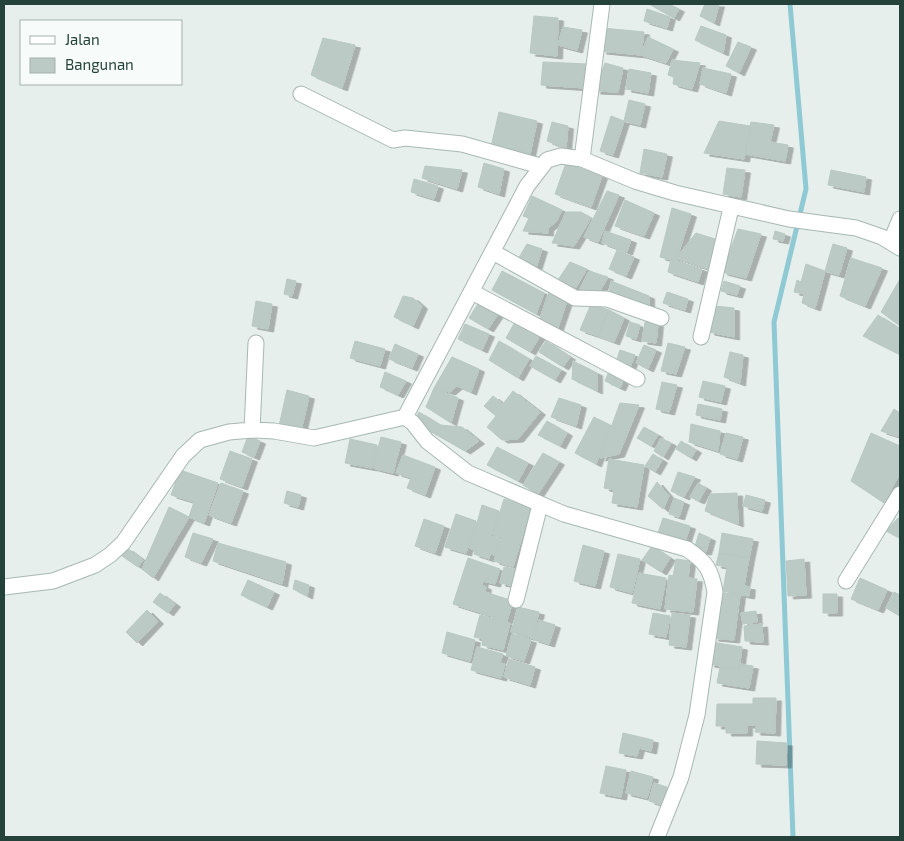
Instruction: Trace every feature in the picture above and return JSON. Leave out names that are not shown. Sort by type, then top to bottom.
[{"type":"street","points":[[582,159],[602,4]]},
{"type":"street","points":[[301,94],[393,140],[405,138],[462,144],[540,166]]},
{"type":"street","points":[[4,587],[53,581],[95,565],[123,543],[147,506],[190,448],[200,440],[212,436],[252,430],[274,431],[314,438],[405,417],[527,186],[540,166],[554,157],[582,159],[635,181],[731,208],[863,230],[896,245],[900,219]]},
{"type":"street","points":[[701,337],[731,208]]},
{"type":"street","points":[[493,252],[575,298],[608,299],[661,318]]},
{"type":"street","points":[[472,292],[637,379]]},
{"type":"street","points":[[252,430],[256,342]]},
{"type":"street","points":[[405,417],[427,441],[468,473],[564,514],[687,549],[704,560],[712,576],[715,597],[697,715],[681,777],[657,837]]},
{"type":"street","points":[[846,581],[900,494]]},
{"type":"street","points":[[516,600],[540,505]]},
{"type":"building","points":[[649,4],[669,4],[679,9],[674,18]]},
{"type":"building","points":[[705,4],[719,4],[714,23],[700,16]]},
{"type":"building","points":[[647,9],[670,17],[667,28],[644,21]]},
{"type":"building","points":[[534,16],[558,18],[557,56],[530,53]]},
{"type":"building","points":[[701,26],[726,35],[723,53],[695,40]]},
{"type":"building","points":[[563,27],[582,30],[577,50],[558,45]]},
{"type":"building","points":[[603,28],[644,32],[641,55],[601,51]]},
{"type":"building","points":[[648,37],[673,49],[666,63],[641,55]]},
{"type":"building","points":[[323,38],[355,45],[342,88],[311,75]]},
{"type":"building","points":[[738,42],[751,47],[739,73],[726,66]]},
{"type":"building","points":[[672,60],[700,63],[692,89],[673,84],[674,77],[668,75]]},
{"type":"building","points":[[543,62],[587,64],[585,88],[541,85]]},
{"type":"building","points":[[605,63],[623,68],[618,92],[595,91]]},
{"type":"building","points":[[703,68],[731,74],[726,93],[700,84]]},
{"type":"building","points":[[629,69],[651,73],[648,93],[626,89]]},
{"type":"building","points":[[629,100],[645,104],[640,125],[624,121]]},
{"type":"building","points":[[499,112],[537,121],[530,154],[502,148],[490,151]]},
{"type":"building","points":[[611,116],[624,121],[613,155],[600,151]]},
{"type":"building","points":[[719,121],[750,126],[744,159],[704,153]]},
{"type":"building","points":[[552,122],[568,126],[566,148],[547,141]]},
{"type":"building","points":[[751,122],[774,125],[770,142],[788,145],[785,161],[745,154]]},
{"type":"building","points":[[644,149],[667,154],[662,177],[640,173]]},
{"type":"building","points":[[484,163],[504,169],[499,194],[478,187]]},
{"type":"building","points":[[566,163],[602,176],[591,207],[555,194]]},
{"type":"building","points":[[425,166],[462,170],[457,189],[422,178]]},
{"type":"building","points":[[727,168],[745,170],[741,197],[723,194]]},
{"type":"building","points":[[831,170],[866,177],[864,192],[828,185]]},
{"type":"building","points":[[414,179],[438,186],[434,199],[411,192]]},
{"type":"building","points":[[607,191],[619,195],[598,242],[584,237]]},
{"type":"building","points":[[532,196],[562,210],[556,222],[548,228],[548,233],[523,231],[529,218],[523,216]]},
{"type":"building","points":[[625,200],[654,213],[644,236],[615,226]]},
{"type":"building","points":[[672,208],[691,214],[676,261],[660,257]]},
{"type":"building","points":[[566,212],[581,212],[591,218],[574,246],[552,243]]},
{"type":"building","points":[[738,229],[761,234],[746,278],[722,272]]},
{"type":"building","points":[[605,231],[631,240],[627,252],[602,243]]},
{"type":"building","points":[[775,231],[785,234],[783,241],[773,239]]},
{"type":"building","points":[[696,233],[715,239],[708,269],[676,258]]},
{"type":"building","points":[[527,244],[542,249],[536,268],[517,261]]},
{"type":"building","points":[[833,244],[847,248],[839,275],[825,271]]},
{"type":"building","points":[[617,250],[634,257],[626,276],[609,269]]},
{"type":"building","points":[[851,258],[882,268],[865,306],[840,296]]},
{"type":"building","points":[[671,259],[702,269],[698,282],[668,272]]},
{"type":"building","points":[[570,262],[587,269],[573,292],[556,283]]},
{"type":"building","points":[[806,264],[825,271],[815,308],[802,303],[804,294],[794,292],[797,280],[801,282]]},
{"type":"building","points":[[502,271],[544,293],[536,314],[492,290]]},
{"type":"building","points":[[589,271],[608,277],[598,294],[578,293]]},
{"type":"building","points":[[287,279],[296,281],[292,296],[284,294]]},
{"type":"building","points":[[900,279],[900,326],[881,312]]},
{"type":"building","points":[[611,281],[649,296],[649,309],[609,294]]},
{"type":"building","points":[[724,281],[740,286],[737,295],[721,291]]},
{"type":"building","points":[[549,292],[567,301],[556,333],[538,324]]},
{"type":"building","points":[[667,292],[688,299],[685,310],[663,303]]},
{"type":"building","points":[[403,296],[413,298],[422,306],[413,326],[394,317]]},
{"type":"building","points":[[256,301],[272,304],[268,329],[252,326]]},
{"type":"building","points":[[479,302],[498,314],[488,329],[469,318]]},
{"type":"building","points":[[591,304],[609,310],[598,336],[580,330]]},
{"type":"building","points":[[715,306],[734,308],[734,337],[709,332]]},
{"type":"building","points":[[609,310],[624,318],[614,342],[598,336]]},
{"type":"building","points":[[878,315],[900,329],[899,354],[863,336]]},
{"type":"building","points":[[515,322],[540,336],[530,352],[506,338]]},
{"type":"building","points":[[630,322],[640,325],[636,339],[626,336]]},
{"type":"building","points":[[645,322],[658,324],[656,343],[642,341]]},
{"type":"building","points":[[465,324],[489,334],[482,350],[458,339]]},
{"type":"building","points":[[355,341],[385,349],[380,366],[350,358]]},
{"type":"building","points":[[499,341],[529,359],[518,378],[489,360]]},
{"type":"building","points":[[546,341],[570,357],[563,367],[539,352]]},
{"type":"building","points":[[668,343],[685,347],[676,374],[661,371]]},
{"type":"building","points":[[395,344],[418,354],[412,368],[389,359]]},
{"type":"building","points":[[644,345],[656,350],[648,369],[636,363]]},
{"type":"building","points":[[620,350],[635,355],[630,367],[616,362]]},
{"type":"building","points":[[730,352],[743,355],[740,383],[724,377]]},
{"type":"building","points":[[536,356],[561,370],[555,380],[530,366]]},
{"type":"building","points":[[452,357],[479,369],[471,392],[457,386],[450,392],[434,388]]},
{"type":"building","points":[[573,361],[597,373],[597,391],[572,379]]},
{"type":"building","points":[[609,371],[625,377],[620,388],[605,381]]},
{"type":"building","points":[[385,372],[406,381],[398,395],[380,387]]},
{"type":"building","points":[[703,381],[725,386],[721,402],[699,397]]},
{"type":"building","points":[[662,382],[677,385],[669,412],[656,409]]},
{"type":"building","points":[[434,388],[458,398],[451,423],[426,407]]},
{"type":"building","points":[[287,390],[309,396],[301,431],[279,426]]},
{"type":"building","points":[[513,391],[540,412],[518,439],[502,440],[487,427],[496,416],[484,406],[493,396],[503,404]]},
{"type":"building","points":[[559,398],[581,405],[576,426],[551,417]]},
{"type":"building","points":[[620,403],[639,405],[619,454],[600,458]]},
{"type":"building","points":[[698,404],[722,409],[720,420],[696,415]]},
{"type":"building","points":[[894,409],[900,413],[900,437],[881,431]]},
{"type":"building","points":[[419,412],[440,425],[462,427],[479,441],[465,451],[414,422]]},
{"type":"building","points":[[594,417],[610,425],[596,464],[575,453]]},
{"type":"building","points":[[547,421],[567,433],[560,446],[538,435]]},
{"type":"building","points":[[691,424],[720,431],[718,451],[689,442]]},
{"type":"building","points":[[644,427],[658,435],[651,446],[637,438]]},
{"type":"building","points":[[726,433],[743,437],[737,459],[720,454]]},
{"type":"building","points":[[871,433],[900,446],[900,473],[884,503],[851,481]]},
{"type":"building","points":[[248,436],[260,441],[254,457],[242,452]]},
{"type":"building","points":[[381,437],[401,442],[393,473],[373,468]]},
{"type":"building","points":[[661,438],[671,443],[663,457],[654,451]]},
{"type":"building","points":[[350,439],[377,445],[372,468],[345,463]]},
{"type":"building","points":[[681,441],[696,450],[691,458],[676,449]]},
{"type":"building","points":[[497,447],[528,463],[518,481],[487,465]]},
{"type":"building","points":[[230,451],[252,459],[242,487],[220,479]]},
{"type":"building","points":[[543,453],[559,462],[538,494],[523,485]]},
{"type":"building","points":[[653,454],[662,460],[655,472],[645,466]]},
{"type":"building","points":[[403,455],[435,467],[425,495],[407,488],[411,478],[396,473]]},
{"type":"building","points":[[609,459],[644,465],[637,507],[612,503],[614,490],[604,488]]},
{"type":"building","points":[[180,470],[218,483],[204,523],[189,517],[194,502],[171,495]]},
{"type":"building","points":[[678,472],[695,477],[684,497],[671,491]]},
{"type":"building","points":[[657,482],[669,496],[663,509],[648,496]]},
{"type":"building","points":[[221,483],[243,491],[231,523],[209,515]]},
{"type":"building","points":[[698,483],[706,488],[699,501],[690,497]]},
{"type":"building","points":[[287,491],[301,495],[298,507],[284,503]]},
{"type":"building","points":[[737,493],[738,524],[705,511],[710,494]]},
{"type":"building","points":[[746,495],[765,500],[762,511],[743,506]]},
{"type":"building","points":[[674,498],[684,502],[679,517],[669,514]]},
{"type":"building","points":[[504,499],[531,507],[513,567],[494,561],[502,538],[493,535]]},
{"type":"building","points":[[482,505],[499,511],[492,535],[475,530]]},
{"type":"building","points":[[169,507],[189,517],[153,578],[142,569]]},
{"type":"building","points":[[456,514],[476,521],[466,553],[445,547]]},
{"type":"building","points":[[663,518],[690,526],[685,542],[658,533]]},
{"type":"building","points":[[898,518],[900,520],[900,538],[886,531]]},
{"type":"building","points":[[424,519],[444,526],[435,553],[415,546]]},
{"type":"building","points":[[474,531],[500,539],[495,555],[490,554],[489,559],[474,554],[475,550],[469,548]]},
{"type":"building","points":[[193,533],[213,539],[201,563],[185,557]]},
{"type":"building","points":[[699,533],[710,538],[706,552],[694,550]]},
{"type":"building","points":[[722,533],[753,539],[749,558],[719,553]]},
{"type":"building","points":[[218,543],[286,562],[282,584],[213,561]]},
{"type":"building","points":[[583,545],[604,551],[595,586],[574,581]]},
{"type":"building","points":[[652,546],[670,558],[661,572],[642,560]]},
{"type":"building","points":[[127,548],[143,560],[138,567],[122,556]]},
{"type":"building","points":[[719,553],[749,558],[744,586],[750,587],[749,596],[723,591],[727,567],[716,565]]},
{"type":"building","points":[[618,554],[640,559],[632,593],[610,587]]},
{"type":"building","points":[[468,558],[500,569],[495,584],[483,581],[482,585],[486,587],[485,592],[513,601],[507,621],[453,604]]},
{"type":"building","points":[[676,559],[690,561],[688,578],[697,579],[693,612],[665,609],[669,575],[673,576]]},
{"type":"building","points":[[804,559],[806,595],[788,596],[786,561]]},
{"type":"building","points":[[504,567],[519,570],[515,586],[500,583]]},
{"type":"building","points":[[639,573],[666,578],[660,609],[632,603]]},
{"type":"building","points":[[860,578],[887,590],[878,610],[851,599]]},
{"type":"building","points":[[248,580],[274,592],[267,607],[241,595]]},
{"type":"building","points":[[295,580],[309,585],[307,596],[293,589]]},
{"type":"building","points":[[719,592],[740,595],[734,640],[713,638]]},
{"type":"building","points":[[894,592],[900,595],[900,616],[886,608]]},
{"type":"building","points":[[160,593],[175,604],[168,613],[153,602]]},
{"type":"building","points":[[823,594],[837,594],[837,613],[823,613]]},
{"type":"building","points":[[518,607],[539,612],[532,638],[511,632]]},
{"type":"building","points":[[147,610],[158,621],[137,643],[126,632]]},
{"type":"building","points":[[756,611],[757,622],[743,624],[741,613]]},
{"type":"building","points":[[653,613],[670,616],[666,637],[649,634]]},
{"type":"building","points":[[672,613],[690,615],[686,647],[669,645]]},
{"type":"building","points":[[480,615],[510,623],[503,650],[482,645],[483,639],[474,637]]},
{"type":"building","points":[[539,620],[555,625],[549,644],[533,639]]},
{"type":"building","points":[[762,624],[763,642],[745,641],[744,626]]},
{"type":"building","points":[[447,632],[475,640],[470,661],[442,653]]},
{"type":"building","points":[[512,634],[531,640],[524,661],[506,656]]},
{"type":"building","points":[[712,642],[742,647],[739,669],[709,664]]},
{"type":"building","points":[[477,647],[503,654],[500,663],[505,664],[501,678],[471,670]]},
{"type":"building","points":[[509,659],[535,667],[530,685],[504,677]]},
{"type":"building","points":[[740,664],[753,666],[749,688],[717,683],[720,667],[739,670]]},
{"type":"building","points":[[753,698],[776,698],[775,733],[755,732],[756,725],[747,725],[747,733],[726,733],[726,726],[716,726],[717,704],[753,704]]},
{"type":"building","points":[[623,733],[653,740],[651,751],[639,748],[637,756],[619,753]]},
{"type":"building","points":[[757,741],[787,743],[786,765],[756,764]]},
{"type":"building","points":[[606,766],[626,770],[621,797],[600,793]]},
{"type":"building","points":[[631,771],[653,777],[647,798],[626,793]]},
{"type":"building","points":[[654,783],[667,787],[662,805],[649,801]]},
{"type":"waterway","points":[[790,4],[806,189],[774,322],[793,837]]}]
